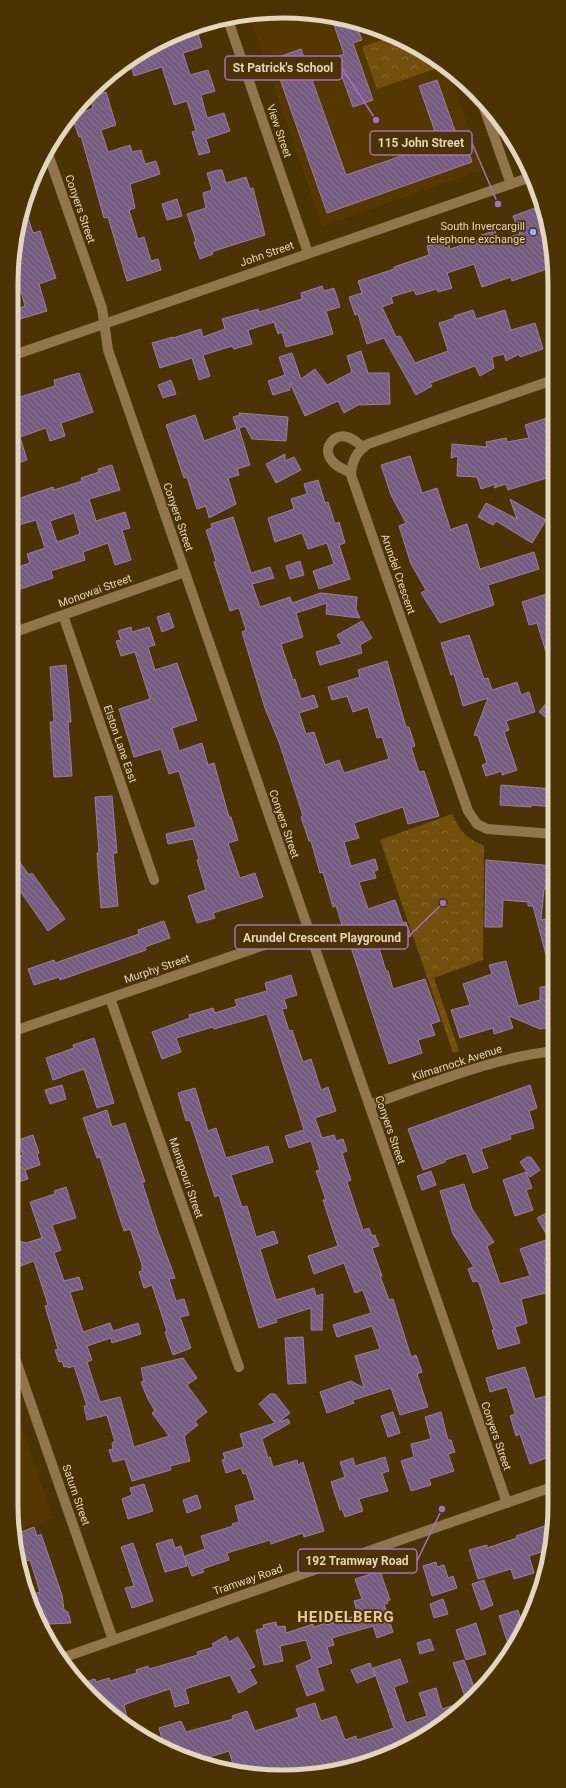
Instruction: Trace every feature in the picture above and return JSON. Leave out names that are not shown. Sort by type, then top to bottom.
[{"type":"street","name":"View Street","points":[[229,23],[308,253]]},
{"type":"street","points":[[486,113],[511,184]]},
{"type":"street","name":"Conyers Street","points":[[50,158],[102,308],[108,350],[507,1503]]},
{"type":"street","name":"John Street","points":[[18,354],[527,179]]},
{"type":"street","points":[[363,447],[347,436],[338,437],[330,443],[328,452],[329,457],[337,465],[351,473],[354,457],[363,447],[548,382]]},
{"type":"street","name":"Arundel Crescent","points":[[351,473],[468,811],[477,824],[488,829],[548,834]]},
{"type":"street","name":"Monowai Street","points":[[18,631],[184,572]]},
{"type":"street","name":"Elston Lane East","points":[[63,615],[154,880]]},
{"type":"street","name":"Murphy Street","points":[[18,1030],[308,930]]},
{"type":"street","name":"Manapouri Street","points":[[110,998],[239,1367]]},
{"type":"street","name":"Kilmarnock Avenue","points":[[369,1105],[494,1063],[548,1052]]},
{"type":"street","name":"Saturn Street","points":[[18,1367],[114,1640]]},
{"type":"street","name":"Tramway Road","points":[[66,1657],[548,1488]]},
{"type":"shaded area","points":[[283,18],[318,20],[352,27],[400,45],[430,63],[452,79],[483,170],[322,226],[251,20]]},
{"type":"shaded area","points":[[18,1417],[53,1518],[19,1530]]},
{"type":"green space","points":[[386,39],[416,54],[437,68],[377,89],[362,47]]},
{"type":"green space","points":[[452,814],[464,833],[484,846],[483,960],[434,978],[459,1051],[453,1053],[380,840]]},
{"type":"building","points":[[333,23],[358,29],[362,40],[353,43],[373,100],[353,107],[335,57],[344,54]]},
{"type":"building","points":[[198,32],[202,47],[183,53],[190,75],[208,70],[215,91],[201,95],[207,118],[224,113],[230,131],[206,139],[210,152],[199,155],[192,132],[196,131],[187,101],[174,105],[162,67],[134,76],[131,66],[136,63],[166,45]]},
{"type":"building","points":[[301,49],[346,175],[439,143],[419,86],[437,80],[457,136],[463,134],[472,162],[327,213],[273,59]]},
{"type":"building","points":[[106,92],[116,125],[101,130],[108,152],[130,145],[132,152],[141,150],[145,164],[156,161],[160,174],[130,184],[135,208],[129,210],[138,239],[144,237],[151,261],[158,259],[161,270],[127,281],[108,217],[104,218],[81,136],[79,137],[74,121],[79,114],[93,108],[91,101],[97,95]]},
{"type":"building","points":[[222,170],[226,183],[246,177],[250,189],[253,188],[265,235],[217,250],[212,252],[213,254],[200,259],[187,214],[206,208],[203,193],[212,190],[207,173]]},
{"type":"building","points":[[177,199],[182,216],[167,220],[162,204]]},
{"type":"building","points":[[537,207],[546,248],[547,269],[512,281],[511,277],[482,287],[474,264],[447,273],[452,288],[438,292],[437,289],[416,295],[414,290],[391,297],[393,303],[382,307],[396,337],[400,336],[415,363],[448,351],[439,323],[473,310],[476,319],[505,310],[511,330],[535,323],[543,349],[520,357],[519,354],[506,361],[504,354],[492,357],[494,368],[480,376],[475,366],[430,383],[432,386],[416,395],[384,338],[367,344],[358,314],[355,315],[349,297],[362,293],[358,281],[429,255],[427,246],[447,240],[450,249],[482,239],[481,235],[495,231],[498,240],[520,234],[513,216]]},
{"type":"building","points":[[27,215],[33,233],[40,231],[56,278],[39,284],[47,311],[20,319],[18,309],[25,306],[18,280],[19,264],[23,263],[20,254],[20,248]]},
{"type":"building","points":[[322,286],[324,291],[334,288],[340,307],[326,311],[333,334],[286,347],[282,332],[278,334],[274,322],[248,330],[252,344],[234,349],[232,346],[203,355],[210,376],[199,380],[192,358],[160,368],[152,343],[201,329],[203,337],[225,329],[222,319],[258,309],[259,312],[302,299],[301,293]]},
{"type":"building","points":[[361,351],[368,373],[389,373],[390,404],[358,405],[344,413],[338,401],[305,416],[290,383],[290,390],[273,395],[268,381],[285,375],[279,357],[292,353],[301,379],[315,369],[327,385],[352,372],[347,356]]},
{"type":"building","points":[[79,373],[93,412],[61,423],[65,436],[50,441],[46,428],[20,437],[27,460],[18,463],[18,398],[55,386],[54,380]]},
{"type":"building","points":[[171,380],[176,394],[163,398],[158,385]]},
{"type":"building","points":[[239,413],[288,417],[286,441],[252,439],[245,426],[239,428],[250,465],[237,469],[239,475],[228,478],[236,504],[209,518],[206,506],[197,509],[187,477],[184,478],[166,425],[195,415],[204,441],[237,429],[233,417],[240,415]]},
{"type":"building","points":[[547,418],[548,478],[508,490],[506,484],[494,488],[496,484],[481,489],[477,477],[457,476],[458,456],[451,458],[452,444],[487,447],[486,442],[506,438],[507,442],[529,438],[525,425]]},
{"type":"building","points":[[285,454],[285,461],[294,457],[301,470],[276,483],[266,464]]},
{"type":"building","points":[[410,456],[422,493],[437,488],[451,531],[452,529],[467,524],[480,569],[534,552],[539,569],[488,585],[494,605],[440,623],[421,593],[426,590],[411,564],[399,526],[406,523],[391,495],[381,465]]},
{"type":"building","points":[[112,465],[120,490],[89,499],[96,521],[125,512],[130,528],[122,530],[131,560],[115,565],[108,543],[83,552],[85,560],[51,571],[53,578],[18,590],[18,567],[30,563],[27,554],[45,548],[36,520],[18,525],[18,499],[53,487],[54,490],[82,481],[81,478],[99,472],[98,469]],"holes":[[[74,513],[80,534],[57,542],[50,521]]]},
{"type":"building","points":[[318,480],[325,503],[328,502],[335,524],[339,522],[345,543],[339,545],[350,579],[319,589],[313,571],[334,564],[327,543],[308,549],[302,533],[275,542],[268,518],[294,509],[291,499],[307,494],[304,484]]},
{"type":"building","points":[[510,499],[546,520],[532,543],[496,521],[493,525],[478,517],[486,503],[517,519]]},
{"type":"building","points":[[233,517],[251,573],[270,567],[274,578],[252,584],[260,607],[290,597],[292,603],[321,593],[357,597],[356,609],[360,618],[326,614],[327,603],[296,613],[303,637],[281,644],[301,699],[314,695],[318,707],[299,713],[306,734],[314,732],[325,765],[339,760],[344,773],[389,759],[382,737],[377,738],[368,707],[353,712],[347,696],[332,700],[328,687],[360,677],[358,670],[387,661],[406,727],[409,727],[415,746],[411,747],[419,772],[424,771],[439,816],[408,824],[403,807],[354,823],[359,838],[344,842],[351,866],[375,859],[378,870],[374,871],[376,878],[359,882],[368,909],[395,900],[403,923],[406,922],[411,936],[379,948],[393,989],[425,979],[440,1021],[431,1024],[435,1035],[418,1040],[422,1053],[389,1064],[348,938],[346,938],[336,906],[333,907],[323,872],[320,873],[311,841],[309,841],[301,817],[303,816],[279,742],[265,708],[242,632],[246,630],[239,608],[230,611],[214,562],[216,561],[206,530],[212,528],[211,524]]},
{"type":"building","points":[[300,561],[304,575],[290,579],[286,566]]},
{"type":"building","points":[[548,594],[548,658],[537,623],[529,625],[522,602]]},
{"type":"building","points":[[169,613],[174,627],[162,632],[157,617]]},
{"type":"building","points":[[362,621],[372,638],[360,645],[362,653],[320,665],[316,652],[342,644],[337,635]]},
{"type":"building","points":[[131,627],[132,632],[149,627],[155,645],[148,647],[155,670],[177,663],[197,720],[172,728],[179,751],[202,743],[208,765],[214,763],[229,817],[231,817],[238,840],[228,843],[240,878],[255,873],[263,897],[213,913],[215,918],[197,923],[188,896],[206,890],[197,860],[199,859],[193,839],[168,844],[166,834],[196,827],[179,771],[169,774],[161,749],[134,757],[119,709],[150,699],[135,652],[121,656],[116,641],[121,640],[118,631]]},
{"type":"building","points":[[469,635],[484,679],[488,678],[492,690],[517,682],[521,695],[529,692],[535,712],[506,721],[509,730],[504,732],[517,770],[502,775],[502,771],[486,776],[482,765],[487,763],[478,736],[474,735],[488,698],[463,706],[454,674],[451,675],[441,643]]},
{"type":"building","points":[[66,665],[71,722],[68,722],[72,776],[54,777],[50,722],[54,722],[50,667]]},
{"type":"building","points":[[548,701],[548,719],[539,712]]},
{"type":"building","points":[[501,785],[548,789],[548,806],[500,805]]},
{"type":"building","points":[[112,796],[117,853],[113,853],[118,906],[101,908],[95,797]]},
{"type":"building","points":[[18,860],[29,875],[32,873],[65,919],[48,931],[18,888]]},
{"type":"building","points":[[486,860],[548,865],[548,889],[544,889],[541,920],[548,918],[548,962],[533,906],[528,906],[528,902],[503,900],[502,927],[485,927]]},
{"type":"building","points":[[164,921],[170,938],[145,947],[146,950],[60,980],[59,977],[34,985],[28,969],[54,960],[55,963],[139,934],[138,930]]},
{"type":"building","points":[[506,961],[518,1006],[540,1000],[540,987],[548,986],[548,1027],[540,1029],[509,1016],[513,1028],[494,1034],[493,1028],[460,1038],[451,1010],[470,1005],[463,984],[492,974],[489,965]]},
{"type":"building","points":[[291,975],[297,995],[284,999],[287,1008],[282,1009],[289,1031],[292,1030],[303,1062],[311,1059],[321,1090],[328,1087],[336,1111],[315,1118],[322,1138],[334,1135],[336,1141],[343,1139],[347,1151],[342,1153],[351,1180],[347,1182],[363,1230],[369,1228],[372,1236],[375,1235],[379,1246],[372,1248],[382,1276],[380,1276],[389,1300],[393,1299],[411,1357],[416,1355],[422,1372],[417,1374],[428,1407],[400,1415],[391,1388],[353,1400],[354,1403],[327,1413],[320,1392],[351,1381],[364,1388],[355,1356],[380,1349],[372,1326],[337,1337],[333,1325],[371,1313],[363,1290],[355,1293],[344,1263],[314,1274],[308,1256],[338,1246],[323,1200],[326,1200],[316,1171],[320,1170],[311,1141],[289,1148],[285,1136],[304,1130],[267,1014],[214,1029],[213,1027],[176,1038],[181,1052],[162,1059],[152,1032],[190,1018],[189,1015],[213,1008],[215,1013],[237,1006],[235,1000],[267,991],[265,983]]},
{"type":"building","points":[[94,1038],[114,1103],[97,1108],[84,1069],[53,1080],[46,1058],[74,1048],[73,1045]]},
{"type":"building","points":[[62,1085],[66,1099],[50,1104],[45,1090]]},
{"type":"building","points":[[530,1085],[537,1108],[529,1111],[534,1128],[510,1135],[511,1139],[481,1149],[488,1168],[473,1173],[466,1153],[445,1160],[445,1162],[423,1170],[408,1129]]},
{"type":"building","points":[[195,1088],[208,1131],[216,1128],[226,1158],[268,1146],[273,1162],[231,1175],[242,1207],[247,1206],[256,1237],[274,1231],[278,1243],[260,1249],[276,1300],[314,1288],[316,1296],[323,1294],[322,1330],[311,1330],[311,1308],[276,1319],[277,1322],[259,1328],[219,1195],[215,1197],[190,1120],[186,1121],[178,1093]]},
{"type":"building","points":[[107,1110],[112,1127],[125,1123],[145,1182],[142,1182],[157,1229],[175,1278],[169,1279],[176,1301],[184,1299],[189,1315],[180,1317],[191,1348],[173,1355],[152,1285],[144,1288],[139,1272],[142,1271],[142,1265],[130,1229],[124,1231],[100,1157],[97,1158],[83,1118]]},
{"type":"building","points":[[33,1135],[39,1153],[37,1154],[40,1165],[25,1170],[28,1179],[18,1182],[18,1149],[20,1156],[23,1155],[18,1140]]},
{"type":"building","points":[[527,1157],[531,1157],[540,1170],[530,1177],[520,1162]]},
{"type":"building","points":[[431,1171],[436,1185],[422,1190],[417,1176]]},
{"type":"building","points":[[526,1172],[532,1188],[526,1190],[533,1210],[515,1216],[503,1180]]},
{"type":"building","points":[[464,1184],[472,1209],[494,1242],[487,1246],[500,1284],[530,1276],[520,1249],[548,1239],[548,1260],[544,1261],[548,1273],[548,1292],[521,1299],[527,1323],[515,1327],[520,1343],[498,1349],[492,1330],[494,1330],[479,1283],[477,1281],[473,1282],[468,1269],[474,1267],[453,1234],[440,1191]]},
{"type":"building","points":[[66,1187],[76,1218],[52,1225],[61,1250],[54,1253],[64,1281],[79,1277],[83,1289],[70,1292],[83,1332],[110,1323],[113,1331],[138,1323],[141,1334],[112,1343],[111,1338],[87,1346],[92,1360],[87,1362],[100,1402],[120,1397],[134,1447],[169,1436],[152,1413],[155,1411],[141,1382],[144,1381],[141,1368],[183,1358],[197,1378],[187,1385],[207,1412],[195,1421],[198,1425],[184,1436],[190,1461],[170,1466],[171,1470],[132,1481],[125,1459],[113,1462],[109,1450],[113,1449],[112,1443],[115,1442],[107,1415],[87,1420],[84,1406],[87,1406],[74,1366],[68,1368],[67,1366],[64,1367],[62,1361],[59,1362],[55,1350],[58,1349],[45,1306],[48,1305],[34,1261],[20,1266],[18,1260],[18,1241],[26,1243],[42,1238],[30,1202],[55,1194],[54,1191]]},
{"type":"building","points":[[548,1212],[548,1237],[537,1218]]},
{"type":"building","points":[[303,1337],[306,1383],[288,1384],[285,1338]]},
{"type":"building","points":[[525,1367],[535,1399],[548,1396],[548,1458],[530,1464],[520,1434],[516,1436],[510,1416],[515,1414],[507,1387],[490,1392],[486,1378]]},
{"type":"building","points":[[270,1394],[275,1394],[290,1413],[279,1422],[288,1419],[290,1423],[262,1439],[268,1458],[270,1457],[273,1467],[297,1460],[298,1465],[303,1462],[324,1531],[304,1537],[303,1533],[271,1544],[270,1540],[227,1553],[229,1560],[202,1569],[204,1572],[192,1576],[185,1556],[205,1549],[201,1536],[233,1526],[232,1524],[239,1522],[235,1506],[255,1500],[246,1473],[243,1474],[241,1468],[226,1473],[222,1460],[225,1459],[223,1453],[244,1447],[240,1434],[275,1423],[259,1404]]},
{"type":"building","points":[[393,1412],[400,1433],[388,1437],[381,1416]]},
{"type":"building","points":[[441,1412],[448,1440],[451,1440],[455,1452],[448,1454],[454,1471],[429,1479],[431,1485],[411,1491],[401,1461],[414,1457],[411,1444],[431,1439],[425,1417]]},
{"type":"building","points":[[385,1457],[389,1471],[382,1473],[388,1491],[359,1499],[363,1511],[345,1517],[342,1509],[340,1510],[331,1482],[345,1477],[340,1462],[353,1458],[355,1466]]},
{"type":"building","points":[[144,1484],[153,1511],[128,1519],[122,1499],[132,1495],[130,1488]]},
{"type":"building","points":[[197,1495],[201,1508],[187,1513],[183,1500]]},
{"type":"building","points":[[547,1525],[544,1551],[529,1556],[534,1573],[514,1579],[511,1569],[478,1579],[469,1550],[487,1545],[487,1548],[517,1538],[516,1536]]},
{"type":"building","points":[[34,1527],[37,1536],[41,1534],[62,1595],[64,1610],[68,1612],[71,1623],[49,1624],[44,1610],[40,1611],[34,1594],[40,1592],[30,1560],[26,1561],[22,1549],[20,1533]]},
{"type":"building","points":[[172,1539],[175,1548],[181,1546],[187,1566],[165,1572],[156,1544]]},
{"type":"building","points":[[133,1543],[153,1601],[132,1608],[125,1588],[134,1586],[121,1547]]},
{"type":"building","points":[[436,1562],[437,1567],[444,1565],[448,1578],[453,1576],[457,1588],[432,1596],[423,1566]]},
{"type":"building","points":[[380,1571],[390,1600],[387,1601],[388,1603],[384,1604],[393,1632],[377,1638],[373,1626],[332,1638],[334,1645],[327,1647],[332,1663],[317,1668],[324,1690],[307,1696],[296,1666],[312,1659],[306,1640],[280,1646],[283,1661],[264,1665],[256,1630],[264,1628],[263,1625],[276,1622],[277,1627],[285,1626],[286,1633],[313,1624],[314,1627],[325,1623],[326,1625],[358,1615],[354,1601],[362,1599],[355,1579]]},
{"type":"building","points":[[484,1580],[493,1605],[481,1610],[472,1584]]},
{"type":"building","points":[[443,1599],[448,1614],[434,1618],[430,1604]]},
{"type":"building","points":[[518,1610],[521,1621],[508,1644],[499,1616]]},
{"type":"building","points":[[476,1623],[486,1654],[466,1660],[456,1630]]},
{"type":"building","points":[[226,1636],[229,1642],[238,1637],[255,1667],[249,1669],[257,1683],[239,1693],[230,1675],[185,1689],[189,1703],[175,1707],[170,1689],[124,1705],[127,1719],[108,1704],[86,1682],[95,1679],[96,1682],[109,1678],[110,1681],[137,1673],[136,1670],[148,1666],[149,1669],[198,1655],[197,1652],[214,1647],[212,1644]]},
{"type":"building","points":[[430,1639],[434,1650],[420,1654],[417,1643]]},
{"type":"building","points":[[400,1659],[408,1682],[394,1687],[406,1723],[427,1716],[419,1693],[436,1688],[442,1709],[458,1704],[430,1725],[400,1743],[352,1761],[345,1763],[344,1760],[318,1768],[283,1770],[248,1768],[233,1765],[229,1751],[205,1758],[163,1741],[159,1728],[181,1721],[186,1732],[233,1719],[232,1716],[247,1711],[255,1731],[299,1717],[296,1709],[315,1703],[321,1721],[336,1716],[345,1740],[356,1736],[357,1740],[394,1728],[373,1668]]},
{"type":"building","points":[[464,1660],[474,1688],[465,1697],[453,1663]]},
{"type":"building","points":[[370,1663],[375,1676],[357,1683],[351,1670]]},
{"type":"place","name":"St Patrick's School","points":[[376,120]]},
{"type":"place","name":"115 John Street","points":[[498,204]]},
{"type":"place","name":"South Invercargill telephone exchange","points":[[533,232]]},
{"type":"place","name":"Arundel Crescent Playground","points":[[443,903]]},
{"type":"place","name":"192 Tramway Road","points":[[442,1509]]},
{"type":"district","name":"HEIDELBERG","points":[[346,1617]]}]
